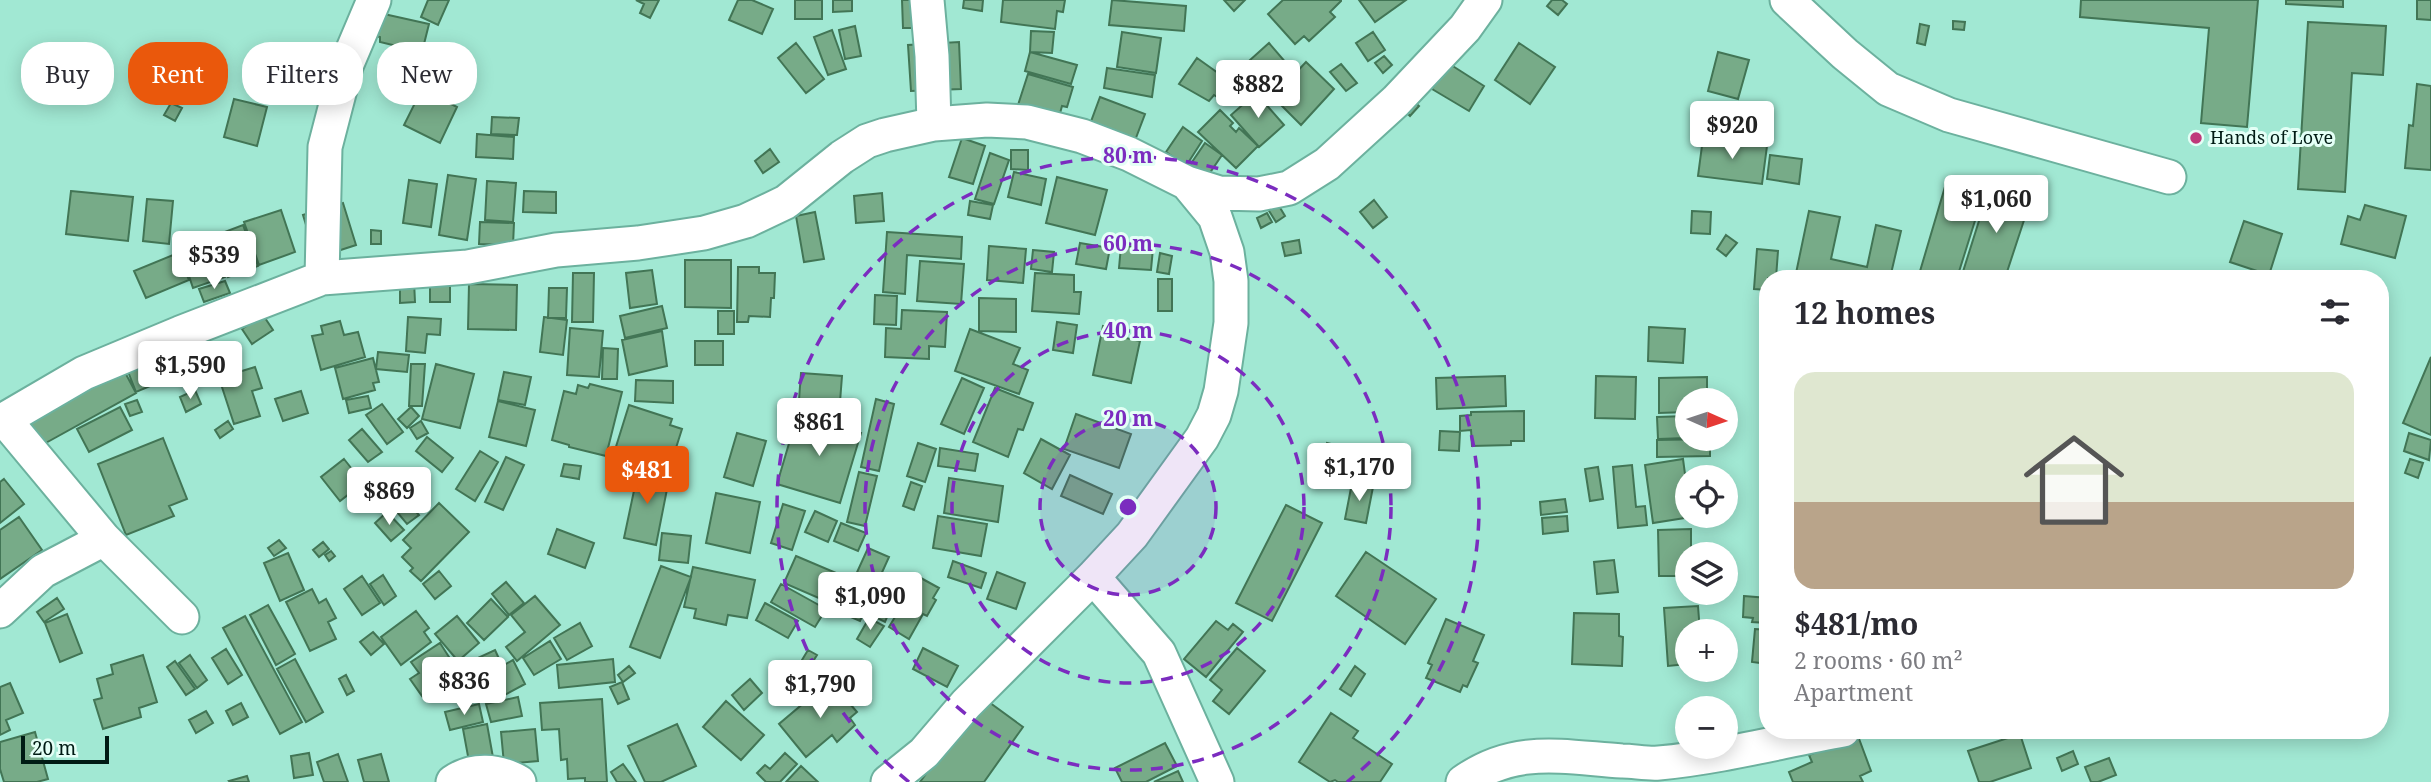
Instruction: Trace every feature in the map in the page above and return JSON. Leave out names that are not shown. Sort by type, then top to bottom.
[{"type":"street","points":[[322,278],[325,147],[346,66],[373,0]]},
{"type":"street","points":[[927,0],[934,124]]},
{"type":"street","points":[[182,617],[104,539],[2,420],[85,373],[322,278],[468,267],[556,250],[638,243],[704,233],[746,221],[786,202],[842,157],[867,141],[934,124],[987,120],[1027,122],[1082,136],[1129,154],[1186,183],[1219,193],[1259,194],[1289,188],[1326,164],[1396,101],[1465,28],[1486,0]]},
{"type":"street","points":[[1787,0],[1845,54],[1888,89],[1949,115],[2169,177]]},
{"type":"street","points":[[888,782],[924,753],[966,704],[1132,535],[1202,438],[1214,415],[1221,391],[1231,323],[1231,281],[1227,252],[1215,218],[1186,183]]},
{"type":"street","points":[[0,611],[43,571],[104,539]]},
{"type":"street","points":[[1093,577],[1160,653],[1217,782]]},
{"type":"street","points":[[1463,782],[1482,768],[1518,756],[1657,763],[1801,739]]},
{"type":"street","points":[[453,782],[465,774],[487,772],[505,774],[519,782]]},
{"type":"building","points":[[428,0],[449,0],[438,25],[421,17]]},
{"type":"building","points":[[636,0],[659,0],[650,18],[640,13],[644,4]]},
{"type":"building","points":[[738,0],[752,0],[773,9],[762,34],[729,20]]},
{"type":"building","points":[[795,0],[822,0],[822,19],[795,19]]},
{"type":"building","points":[[833,0],[852,0],[852,11],[833,12]]},
{"type":"building","points":[[902,0],[919,0],[919,28],[903,28]]},
{"type":"building","points":[[964,0],[983,0],[982,11],[963,8]]},
{"type":"building","points":[[1003,0],[1065,0],[1063,12],[1057,11],[1055,29],[1001,22]]},
{"type":"building","points":[[1112,0],[1186,6],[1184,31],[1109,25]]},
{"type":"building","points":[[1224,0],[1245,0],[1234,11]]},
{"type":"building","points":[[1283,0],[1341,1],[1330,12],[1335,17],[1309,41],[1304,36],[1295,44],[1268,14]]},
{"type":"building","points":[[1359,0],[1406,0],[1375,22]]},
{"type":"building","points":[[1552,0],[1562,0],[1567,4],[1558,15],[1547,6]]},
{"type":"building","points":[[2081,0],[2258,0],[2247,127],[2201,123],[2209,28],[2080,17]]},
{"type":"building","points":[[2286,0],[2343,0],[2343,7],[2286,4]]},
{"type":"building","points":[[2417,0],[2431,0],[2431,20],[2417,19]]},
{"type":"building","points":[[375,12],[429,24],[424,42],[380,42],[380,37],[369,35]]},
{"type":"building","points":[[1953,21],[1965,22],[1964,30],[1953,29]]},
{"type":"building","points":[[2308,22],[2386,26],[2383,75],[2352,73],[2345,192],[2298,189]]},
{"type":"building","points":[[1920,24],[1929,26],[1925,45],[1917,43]]},
{"type":"building","points":[[855,26],[861,56],[845,59],[839,30]]},
{"type":"building","points":[[832,30],[846,69],[828,75],[814,37]]},
{"type":"building","points":[[1031,31],[1054,32],[1052,53],[1030,52]]},
{"type":"building","points":[[1122,32],[1161,38],[1156,73],[1117,67]]},
{"type":"building","points":[[1373,32],[1385,50],[1368,61],[1356,43]]},
{"type":"building","points":[[959,42],[961,89],[911,91],[908,45]]},
{"type":"building","points":[[796,43],[824,79],[806,93],[778,58]]},
{"type":"building","points":[[1269,43],[1293,71],[1265,97],[1240,69]]},
{"type":"building","points":[[1519,43],[1555,67],[1530,104],[1495,80]]},
{"type":"building","points":[[1030,52],[1077,65],[1071,84],[1025,71]]},
{"type":"building","points":[[1718,52],[1749,60],[1738,99],[1708,91]]},
{"type":"building","points":[[1384,56],[1392,65],[1383,73],[1375,63]]},
{"type":"building","points":[[1197,58],[1239,88],[1228,104],[1214,95],[1209,101],[1179,84]]},
{"type":"building","points":[[1306,62],[1334,89],[1301,125],[1273,97]]},
{"type":"building","points":[[1448,63],[1484,86],[1469,111],[1432,89]]},
{"type":"building","points":[[1341,64],[1357,83],[1346,91],[1330,72]]},
{"type":"building","points":[[1107,68],[1155,75],[1152,97],[1104,88]]},
{"type":"building","points":[[1028,74],[1073,87],[1067,107],[1062,106],[1059,117],[1018,105]]},
{"type":"building","points":[[2417,84],[2431,86],[2431,170],[2405,168],[2409,125],[2413,126]]},
{"type":"building","points":[[1256,93],[1284,125],[1259,147],[1231,115]]},
{"type":"building","points":[[1408,96],[1419,106],[1410,116],[1399,105]]},
{"type":"building","points":[[1100,97],[1145,114],[1134,143],[1089,127]]},
{"type":"building","points":[[234,99],[242,101],[242,105],[267,107],[257,146],[224,137]]},
{"type":"building","points":[[170,105],[182,108],[175,121],[164,115]]},
{"type":"building","points":[[414,105],[457,107],[440,143],[404,125]]},
{"type":"building","points":[[1717,105],[1755,110],[1751,139],[1713,135]]},
{"type":"building","points":[[1220,110],[1233,123],[1230,126],[1236,132],[1239,128],[1258,146],[1236,168],[1198,132]]},
{"type":"building","points":[[492,117],[519,118],[517,135],[491,134]]},
{"type":"building","points":[[1183,127],[1202,141],[1186,166],[1166,152]]},
{"type":"building","points":[[1757,127],[1771,130],[1768,145],[1754,142]]},
{"type":"building","points":[[477,134],[514,137],[513,159],[476,157]]},
{"type":"building","points":[[962,138],[985,146],[973,184],[949,177]]},
{"type":"building","points":[[1703,138],[1767,146],[1762,184],[1698,176]]},
{"type":"building","points":[[1205,143],[1222,155],[1207,177],[1190,165]]},
{"type":"building","points":[[770,149],[779,162],[763,173],[755,161]]},
{"type":"building","points":[[1011,150],[1028,150],[1028,170],[1011,169]]},
{"type":"building","points":[[990,153],[1009,160],[994,204],[975,199]]},
{"type":"building","points":[[1770,155],[1802,159],[1799,184],[1767,179]]},
{"type":"building","points":[[1014,172],[1046,179],[1041,205],[1008,197]]},
{"type":"building","points":[[448,175],[476,179],[467,240],[439,235]]},
{"type":"building","points":[[1057,177],[1107,190],[1095,235],[1046,223]]},
{"type":"building","points":[[409,180],[437,184],[431,227],[403,223]]},
{"type":"building","points":[[1947,180],[1984,192],[1960,270],[1920,270]]},
{"type":"building","points":[[487,181],[516,183],[513,222],[485,220]]},
{"type":"building","points":[[1990,186],[2031,199],[2008,270],[1964,270]]},
{"type":"building","points":[[71,191],[133,197],[128,241],[66,234]]},
{"type":"building","points":[[524,191],[556,192],[556,213],[523,212]]},
{"type":"building","points":[[882,193],[884,221],[856,223],[854,196]]},
{"type":"building","points":[[147,199],[173,201],[169,244],[143,241]]},
{"type":"building","points":[[1374,200],[1387,217],[1373,228],[1360,212]]},
{"type":"building","points":[[970,201],[993,205],[990,219],[968,215]]},
{"type":"building","points":[[1276,201],[1285,216],[1276,222],[1266,206]]},
{"type":"building","points":[[343,203],[356,245],[316,258],[303,215]]},
{"type":"building","points":[[2365,205],[2406,216],[2395,258],[2341,244],[2348,216],[2360,220]]},
{"type":"building","points":[[281,210],[295,252],[259,265],[244,222]]},
{"type":"building","points":[[1692,211],[1711,212],[1710,234],[1691,233]]},
{"type":"building","points":[[1809,211],[1840,217],[1831,259],[1867,267],[1876,225],[1901,231],[1892,270],[1797,270]]},
{"type":"building","points":[[815,212],[824,259],[804,262],[796,216]]},
{"type":"building","points":[[1267,213],[1272,222],[1261,228],[1257,218]]},
{"type":"building","points":[[2244,221],[2282,234],[2271,270],[2254,270],[2230,262]]},
{"type":"building","points":[[480,222],[514,223],[513,245],[479,244]]},
{"type":"building","points":[[243,225],[258,266],[228,277],[214,236]]},
{"type":"building","points":[[371,230],[381,231],[381,244],[371,244]]},
{"type":"building","points":[[887,232],[962,237],[961,259],[907,255],[905,294],[883,292]]},
{"type":"building","points":[[210,235],[225,277],[193,288],[179,246]]},
{"type":"building","points":[[1726,235],[1737,243],[1726,256],[1717,249]]},
{"type":"building","points":[[1299,240],[1301,253],[1285,256],[1282,243]]},
{"type":"building","points":[[1080,243],[1110,248],[1106,269],[1076,264]]},
{"type":"building","points":[[989,246],[1026,249],[1023,283],[987,280]]},
{"type":"building","points":[[1121,246],[1153,248],[1151,270],[1119,268]]},
{"type":"building","points":[[1757,249],[1778,251],[1777,270],[1759,270],[1759,289],[1754,289]]},
{"type":"building","points":[[1033,250],[1054,252],[1052,272],[1031,269]]},
{"type":"building","points":[[178,253],[189,280],[146,298],[134,271]]},
{"type":"building","points":[[1160,253],[1172,256],[1169,274],[1157,272]]},
{"type":"building","points":[[685,260],[731,260],[731,308],[685,307]]},
{"type":"building","points":[[920,261],[964,264],[961,304],[917,301]]},
{"type":"building","points":[[738,267],[759,267],[759,273],[775,273],[770,317],[749,316],[748,322],[737,322]]},
{"type":"building","points":[[652,270],[657,304],[630,308],[626,273]]},
{"type":"building","points":[[573,273],[594,273],[593,322],[572,322]]},
{"type":"building","points":[[1035,273],[1074,275],[1074,292],[1081,292],[1079,314],[1032,311]]},
{"type":"building","points":[[1158,279],[1172,279],[1172,311],[1158,311]]},
{"type":"building","points":[[430,280],[450,280],[450,302],[430,302]]},
{"type":"building","points":[[225,281],[230,293],[204,302],[199,289]]},
{"type":"building","points":[[400,281],[414,281],[415,302],[400,303]]},
{"type":"building","points":[[469,284],[517,285],[516,330],[468,329]]},
{"type":"building","points":[[549,288],[567,288],[566,318],[548,318]]},
{"type":"building","points":[[875,295],[897,296],[896,325],[874,324]]},
{"type":"building","points":[[979,298],[1016,299],[1016,332],[979,331]]},
{"type":"building","points":[[662,306],[667,328],[625,338],[620,316]]},
{"type":"building","points":[[902,310],[947,312],[945,347],[929,346],[929,359],[885,357],[886,328],[901,329]]},
{"type":"building","points":[[718,311],[734,311],[734,334],[718,334]]},
{"type":"building","points":[[263,315],[273,330],[252,344],[242,329]]},
{"type":"building","points":[[408,317],[441,319],[440,335],[427,334],[425,353],[406,351]]},
{"type":"building","points":[[544,317],[567,320],[563,355],[540,352]]},
{"type":"building","points":[[340,321],[344,335],[358,332],[365,357],[321,370],[312,336],[323,334],[321,326]]},
{"type":"building","points":[[1057,322],[1077,325],[1073,353],[1053,350]]},
{"type":"building","points":[[1103,326],[1123,330],[1121,337],[1140,341],[1131,383],[1093,375]]},
{"type":"building","points":[[1649,327],[1685,329],[1683,363],[1648,361]]},
{"type":"building","points":[[570,328],[603,331],[599,377],[567,375]]},
{"type":"building","points":[[970,329],[1020,348],[1013,364],[1028,370],[1019,394],[955,371]]},
{"type":"building","points":[[662,331],[667,366],[629,375],[622,340]]},
{"type":"building","points":[[695,341],[723,341],[723,365],[695,365]]},
{"type":"building","points":[[603,348],[618,349],[617,379],[602,379]]},
{"type":"building","points":[[378,352],[409,355],[407,372],[376,369]]},
{"type":"building","points":[[2431,357],[2431,435],[2403,423]]},
{"type":"building","points":[[373,358],[379,382],[373,383],[375,390],[343,399],[335,368]]},
{"type":"building","points":[[145,361],[155,384],[136,392],[127,369]]},
{"type":"building","points":[[120,363],[136,393],[33,450],[16,420]]},
{"type":"building","points":[[411,364],[425,364],[422,406],[409,406]]},
{"type":"building","points":[[436,364],[474,374],[460,428],[422,419]]},
{"type":"building","points":[[255,367],[262,388],[252,391],[260,416],[234,424],[219,378]]},
{"type":"building","points":[[504,372],[531,377],[525,405],[498,400]]},
{"type":"building","points":[[801,373],[842,376],[840,402],[799,400]]},
{"type":"building","points":[[1505,376],[1506,406],[1437,409],[1436,378]]},
{"type":"building","points":[[1596,376],[1636,377],[1635,419],[1595,418]]},
{"type":"building","points":[[1707,377],[1707,388],[1675,388],[1675,412],[1659,413],[1659,378]]},
{"type":"building","points":[[962,378],[984,388],[964,434],[941,424]]},
{"type":"building","points":[[636,380],[673,381],[673,403],[635,401]]},
{"type":"building","points":[[590,384],[622,392],[606,456],[552,440],[564,391],[576,394],[578,385],[588,388]]},
{"type":"building","points":[[995,388],[1033,403],[1023,430],[1018,429],[1008,457],[973,442]]},
{"type":"building","points":[[195,390],[201,404],[186,412],[180,397]]},
{"type":"building","points":[[301,391],[308,413],[283,421],[275,399]]},
{"type":"building","points":[[368,396],[371,408],[349,413],[346,400]]},
{"type":"building","points":[[876,399],[894,404],[879,471],[861,467]]},
{"type":"building","points":[[137,400],[142,412],[130,416],[125,404]]},
{"type":"building","points":[[788,400],[805,402],[804,414],[787,412]]},
{"type":"building","points":[[498,401],[535,410],[526,446],[489,437]]},
{"type":"building","points":[[382,404],[403,432],[387,444],[366,415]]},
{"type":"building","points":[[629,405],[672,419],[670,425],[682,429],[669,470],[614,453]]},
{"type":"building","points":[[120,407],[132,430],[89,452],[77,429]]},
{"type":"building","points":[[411,407],[419,416],[407,428],[398,419]]},
{"type":"building","points":[[1524,411],[1524,441],[1511,441],[1511,445],[1472,446],[1471,430],[1460,431],[1460,416],[1471,415],[1471,412]]},
{"type":"building","points":[[798,413],[861,433],[840,503],[777,484]]},
{"type":"building","points":[[1076,414],[1131,434],[1119,468],[1064,449]]},
{"type":"building","points":[[1675,416],[1675,438],[1658,439],[1657,417]]},
{"type":"building","points":[[228,421],[233,429],[220,438],[215,430]]},
{"type":"building","points":[[421,421],[428,433],[417,439],[410,428]]},
{"type":"building","points":[[362,429],[382,452],[368,462],[349,440]]},
{"type":"building","points":[[1440,431],[1460,432],[1459,451],[1439,450]]},
{"type":"building","points":[[737,433],[766,441],[753,486],[724,477]]},
{"type":"building","points":[[2409,433],[2431,440],[2429,460],[2404,451]]},
{"type":"building","points":[[427,437],[453,458],[442,472],[416,451]]},
{"type":"building","points":[[163,438],[187,499],[169,506],[174,516],[126,535],[98,464]]},
{"type":"building","points":[[1041,439],[1070,455],[1052,489],[1024,473]]},
{"type":"building","points":[[1657,440],[1675,440],[1675,452],[1710,452],[1710,456],[1657,457]]},
{"type":"building","points":[[918,443],[936,449],[925,482],[907,476]]},
{"type":"building","points":[[1327,443],[1378,456],[1372,481],[1321,468]]},
{"type":"building","points":[[940,448],[978,454],[975,471],[938,466]]},
{"type":"building","points":[[480,451],[498,462],[475,501],[456,489]]},
{"type":"building","points":[[506,457],[524,465],[503,510],[485,502]]},
{"type":"building","points":[[344,459],[363,483],[340,501],[321,477]]},
{"type":"building","points":[[1683,459],[1684,465],[1675,465],[1675,520],[1653,523],[1645,465]]},
{"type":"building","points":[[2410,459],[2423,463],[2418,478],[2405,473]]},
{"type":"building","points":[[564,464],[581,466],[579,479],[561,476]]},
{"type":"building","points":[[1632,465],[1636,507],[1645,506],[1647,525],[1618,528],[1613,467]]},
{"type":"building","points":[[639,467],[670,474],[656,545],[624,538]]},
{"type":"building","points":[[1598,467],[1603,499],[1590,501],[1585,469]]},
{"type":"building","points":[[859,472],[877,476],[865,526],[847,522]]},
{"type":"building","points":[[1070,475],[1112,494],[1103,514],[1061,496]]},
{"type":"building","points":[[949,478],[1003,486],[998,522],[944,513]]},
{"type":"building","points":[[4,479],[24,504],[0,523],[0,482]]},
{"type":"building","points":[[911,482],[922,486],[914,510],[903,506]]},
{"type":"building","points":[[1352,483],[1373,487],[1366,523],[1345,519]]},
{"type":"building","points":[[716,493],[760,502],[750,553],[706,543]]},
{"type":"building","points":[[403,497],[419,515],[407,524],[392,506]]},
{"type":"building","points":[[1565,499],[1567,512],[1541,515],[1540,502]]},
{"type":"building","points":[[439,503],[469,532],[421,581],[410,571],[413,568],[402,557],[411,548],[403,540]]},
{"type":"building","points":[[783,504],[805,511],[792,550],[771,543]]},
{"type":"building","points":[[1286,505],[1322,523],[1272,621],[1236,603]]},
{"type":"building","points":[[815,511],[837,521],[828,542],[805,532]]},
{"type":"building","points":[[387,512],[404,530],[391,541],[375,523]]},
{"type":"building","points":[[938,516],[987,524],[981,556],[933,548]]},
{"type":"building","points":[[1567,516],[1568,531],[1543,534],[1542,518]]},
{"type":"building","points":[[19,517],[42,550],[0,579],[0,530]]},
{"type":"building","points":[[841,523],[866,533],[858,551],[834,541]]},
{"type":"building","points":[[557,529],[594,543],[585,568],[548,554]]},
{"type":"building","points":[[1691,529],[1691,542],[1675,542],[1675,576],[1659,576],[1658,530]]},
{"type":"building","points":[[662,533],[691,536],[688,563],[659,560]]},
{"type":"building","points":[[279,540],[286,548],[274,556],[268,548]]},
{"type":"building","points":[[323,542],[329,549],[319,557],[313,550]]},
{"type":"building","points":[[868,548],[889,557],[860,621],[839,612]]},
{"type":"building","points":[[331,551],[335,556],[329,561],[325,555]]},
{"type":"building","points":[[1366,552],[1436,599],[1405,644],[1336,596]]},
{"type":"building","points":[[288,553],[304,590],[280,601],[264,563]]},
{"type":"building","points":[[796,556],[848,578],[837,606],[784,583]]},
{"type":"building","points":[[1614,560],[1618,592],[1597,594],[1594,562]]},
{"type":"building","points":[[953,561],[986,573],[981,588],[948,577]]},
{"type":"building","points":[[661,566],[691,577],[660,658],[630,647]]},
{"type":"building","points":[[693,567],[755,580],[747,618],[728,615],[726,625],[694,618],[696,609],[684,607]]},
{"type":"building","points":[[439,571],[451,586],[435,599],[423,584]]},
{"type":"building","points":[[997,572],[1025,583],[1016,609],[987,599]]},
{"type":"building","points":[[383,575],[396,596],[384,605],[370,584]]},
{"type":"building","points":[[362,576],[380,603],[362,615],[344,589]]},
{"type":"building","points":[[919,577],[939,588],[927,616],[923,614],[909,639],[889,627]]},
{"type":"building","points":[[887,578],[903,587],[892,607],[877,598]]},
{"type":"building","points":[[506,582],[524,603],[509,615],[492,594]]},
{"type":"building","points":[[781,584],[826,609],[815,627],[771,602]]},
{"type":"building","points":[[312,589],[319,603],[326,599],[336,618],[328,622],[336,639],[310,651],[286,602]]},
{"type":"building","points":[[535,596],[560,625],[517,661],[506,647],[525,632],[511,615]]},
{"type":"building","points":[[1744,596],[1759,597],[1759,622],[1752,622],[1753,618],[1743,617]]},
{"type":"building","points":[[57,598],[64,609],[44,622],[37,612]]},
{"type":"building","points":[[491,599],[508,617],[484,640],[467,623]]},
{"type":"building","points":[[765,603],[798,621],[788,638],[756,620]]},
{"type":"building","points":[[874,603],[890,610],[885,622],[869,614]]},
{"type":"building","points":[[268,605],[295,654],[276,665],[250,615]]},
{"type":"building","points":[[1698,606],[1699,619],[1675,619],[1675,665],[1668,666],[1664,608]]},
{"type":"building","points":[[416,611],[429,628],[424,632],[431,642],[401,665],[381,637]]},
{"type":"building","points":[[1574,613],[1619,614],[1619,636],[1623,637],[1622,666],[1572,664]]},
{"type":"building","points":[[67,614],[82,653],[60,662],[45,623]]},
{"type":"building","points":[[245,616],[302,722],[280,734],[223,628]]},
{"type":"building","points":[[457,616],[479,643],[458,661],[435,634]]},
{"type":"building","points":[[869,618],[884,626],[870,647],[857,639]]},
{"type":"building","points":[[1446,619],[1484,635],[1473,661],[1478,663],[1467,687],[1463,685],[1460,692],[1426,678],[1432,665],[1428,663]]},
{"type":"building","points":[[1216,621],[1228,630],[1233,624],[1243,632],[1206,677],[1184,659]]},
{"type":"building","points":[[580,623],[592,646],[567,660],[554,638]]},
{"type":"building","points":[[1755,629],[1759,629],[1759,663],[1752,662]]},
{"type":"building","points":[[373,632],[384,644],[371,655],[360,642]]},
{"type":"building","points":[[550,641],[561,659],[534,675],[523,658]]},
{"type":"building","points":[[440,643],[458,671],[422,696],[410,679],[419,673],[411,662]]},
{"type":"building","points":[[923,648],[958,666],[947,687],[913,669]]},
{"type":"building","points":[[1237,648],[1265,671],[1229,714],[1213,701],[1222,690],[1210,680]]},
{"type":"building","points":[[226,649],[242,675],[228,684],[212,658]]},
{"type":"building","points":[[495,650],[501,663],[473,676],[467,663]]},
{"type":"building","points":[[808,650],[817,655],[810,666],[802,660]]},
{"type":"building","points":[[143,655],[157,702],[139,708],[141,717],[103,729],[94,700],[102,698],[97,679],[113,674],[111,665]]},
{"type":"building","points":[[190,655],[207,680],[197,688],[179,663]]},
{"type":"building","points":[[295,659],[323,712],[306,722],[277,669]]},
{"type":"building","points":[[613,659],[615,682],[559,688],[557,665]]},
{"type":"building","points":[[513,660],[525,684],[497,699],[485,676]]},
{"type":"building","points":[[175,661],[195,689],[186,695],[167,667]]},
{"type":"building","points":[[629,666],[635,673],[623,682],[618,675]]},
{"type":"building","points":[[1355,666],[1365,674],[1351,696],[1340,689]]},
{"type":"building","points":[[346,675],[354,691],[347,695],[339,679]]},
{"type":"building","points":[[750,679],[762,693],[744,710],[732,695]]},
{"type":"building","points":[[830,681],[857,712],[850,718],[855,725],[837,742],[832,735],[806,757],[779,724]]},
{"type":"building","points":[[622,682],[629,699],[618,704],[610,687]]},
{"type":"building","points":[[10,683],[23,713],[6,720],[10,730],[0,735],[0,687]]},
{"type":"building","points":[[518,697],[522,716],[491,722],[486,704]]},
{"type":"building","points":[[982,697],[1023,727],[984,782],[920,782]]},
{"type":"building","points":[[602,699],[607,782],[585,782],[585,778],[568,779],[567,759],[561,760],[559,729],[542,730],[540,703]]},
{"type":"building","points":[[726,701],[764,735],[741,760],[703,727]]},
{"type":"building","points":[[241,703],[248,717],[233,725],[226,711]]},
{"type":"building","points":[[479,704],[483,722],[450,730],[445,712]]},
{"type":"building","points":[[206,711],[213,723],[196,733],[189,720]]},
{"type":"building","points":[[1331,713],[1358,731],[1353,738],[1392,764],[1380,782],[1330,782],[1299,762]]},
{"type":"building","points":[[487,724],[494,763],[470,767],[463,729]]},
{"type":"building","points":[[677,724],[696,766],[661,782],[645,782],[628,746]]},
{"type":"building","points":[[535,729],[538,761],[504,764],[501,732]]},
{"type":"building","points":[[35,732],[48,779],[37,782],[4,782],[0,769],[0,742]]},
{"type":"building","points":[[1850,739],[1859,739],[1871,771],[1860,776],[1863,782],[1793,782],[1789,772],[1812,762],[1809,755]]},
{"type":"building","points":[[2005,739],[2022,739],[2031,768],[1990,782],[1979,782],[1968,751]]},
{"type":"building","points":[[1165,743],[1177,766],[1146,782],[1122,782],[1115,768]]},
{"type":"building","points":[[2073,751],[2078,764],[2062,771],[2057,758]]},
{"type":"building","points":[[309,753],[313,775],[294,778],[291,756]]},
{"type":"building","points":[[785,753],[797,764],[780,782],[766,782],[757,773],[765,765],[770,769]]},
{"type":"building","points":[[338,754],[348,782],[324,782],[317,762]]},
{"type":"building","points":[[381,754],[389,782],[364,782],[358,760]]},
{"type":"building","points":[[2109,758],[2116,775],[2091,782],[2085,767]]},
{"type":"building","points":[[623,764],[636,782],[617,782],[611,772]]},
{"type":"building","points":[[801,766],[818,782],[786,782]]},
{"type":"building","points":[[1178,771],[1183,782],[1154,782]]},
{"type":"building","points":[[247,776],[249,782],[229,781]]},
{"type":"place","name":"Hands of Love","points":[[2196,138]]}]
